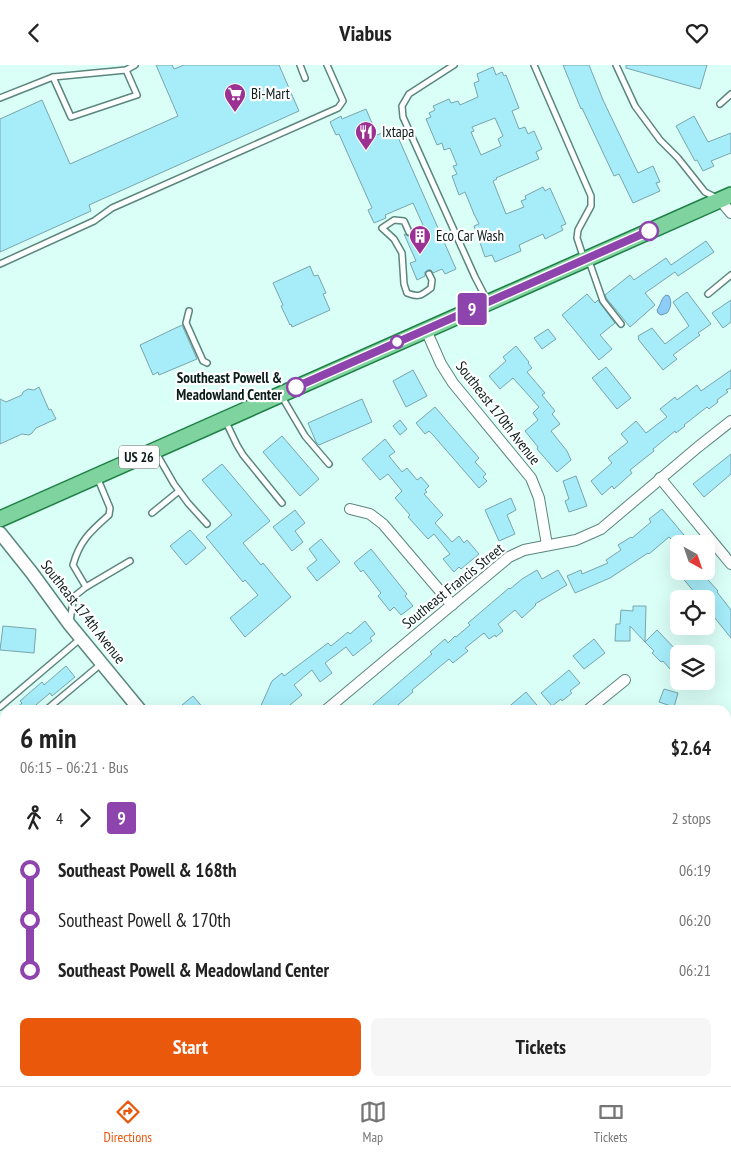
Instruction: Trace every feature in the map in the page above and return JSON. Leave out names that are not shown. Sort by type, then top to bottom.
[{"type":"main road","name":"US 26","points":[[0,519],[726,197]]},
{"type":"street","points":[[726,197],[731,213]]},
{"type":"street","name":"Southeast 170th Avenue","points":[[426,329],[441,364],[453,383],[531,478],[540,498],[547,545]]},
{"type":"street","name":"Southeast Francis Street","points":[[332,705],[509,557],[524,550],[576,540],[602,529],[731,421]]},
{"type":"street","points":[[660,479],[731,564]]},
{"type":"street","points":[[350,509],[370,514],[383,524],[452,605]]},
{"type":"street","name":"Southeast 174th Avenue","points":[[0,533],[80,638],[136,705]]},
{"type":"street","points":[[594,705],[625,680]]},
{"type":"lane","points":[[0,98],[53,77],[126,70],[135,65]]},
{"type":"lane","points":[[300,65],[305,78]]},
{"type":"lane","points":[[0,264],[94,221],[112,208],[338,108],[344,101],[327,65]]},
{"type":"lane","points":[[454,65],[409,94],[402,106],[403,117],[488,302]]},
{"type":"lane","points":[[534,65],[591,195],[591,206],[578,230],[577,238],[603,301],[621,324]]},
{"type":"lane","points":[[616,65],[635,106],[660,140],[678,158],[705,191],[726,197]]},
{"type":"lane","points":[[53,77],[71,117],[137,95],[126,70]]},
{"type":"lane","points":[[720,103],[731,94]]},
{"type":"lane","points":[[409,232],[404,221],[394,220],[382,228],[394,239],[402,253],[404,283],[407,293],[414,296],[422,295],[431,288],[432,280],[429,274]]},
{"type":"lane","points":[[708,294],[731,275]]},
{"type":"lane","points":[[189,311],[186,323],[203,361],[207,363]]},
{"type":"lane","points":[[281,394],[305,437],[329,464]]},
{"type":"lane","points":[[224,420],[236,445],[282,503]]},
{"type":"lane","points":[[155,451],[179,491],[207,524]]},
{"type":"lane","points":[[86,587],[74,565],[77,553],[89,533],[110,515],[110,508],[97,476]]},
{"type":"lane","points":[[152,513],[179,491]]},
{"type":"lane","points":[[70,625],[73,601],[76,595],[130,561]]},
{"type":"lane","points":[[2,705],[80,638]]},
{"type":"lane","points":[[52,705],[102,664]]},
{"type":"water","points":[[666,295],[670,298],[670,307],[667,313],[661,315],[657,310]]},
{"type":"building","points":[[156,65],[172,65],[174,69],[184,65],[279,65],[299,111],[89,205],[91,211],[0,252],[0,119],[42,100],[70,164],[178,116]]},
{"type":"building","points":[[563,65],[589,65],[603,100],[638,173],[653,166],[660,182],[656,183],[660,191],[633,203],[619,174],[614,176],[581,109]]},
{"type":"building","points":[[626,65],[707,65],[700,89],[626,68]]},
{"type":"building","points":[[493,67],[496,75],[502,72],[504,76],[506,75],[519,108],[512,111],[519,129],[525,127],[528,134],[534,131],[542,149],[536,152],[539,159],[493,181],[506,214],[524,207],[521,201],[526,199],[525,196],[543,187],[545,191],[550,188],[566,224],[561,226],[563,230],[545,239],[543,234],[519,245],[521,251],[495,262],[492,255],[485,257],[474,226],[479,224],[465,192],[459,195],[452,176],[457,174],[453,166],[457,165],[450,148],[444,150],[442,143],[437,145],[426,119],[431,117],[429,113],[435,110],[433,106],[449,99],[451,103],[458,101],[460,105],[478,97],[474,83],[479,81],[477,74]],"holes":[[[495,118],[503,136],[498,139],[501,146],[481,155],[471,132],[474,131],[472,127]]]},
{"type":"building","points":[[366,109],[377,135],[394,128],[456,269],[445,274],[442,269],[433,273],[431,270],[428,270],[425,272],[425,276],[417,280],[410,263],[416,261],[404,234],[411,236],[413,230],[423,225],[413,203],[385,215],[386,218],[374,223],[368,210],[372,208],[339,134],[336,135],[330,122],[341,116],[342,119]]},
{"type":"building","points":[[694,116],[708,142],[731,133],[731,153],[711,161],[714,166],[703,171],[697,160],[695,161],[676,126]]},
{"type":"building","points":[[706,241],[714,252],[678,276],[675,272],[645,293],[655,305],[630,327],[605,295],[630,275],[634,280],[666,258],[671,265]]},
{"type":"building","points":[[310,266],[314,276],[318,275],[326,293],[323,294],[330,310],[292,327],[281,306],[283,305],[273,283]]},
{"type":"building","points":[[687,292],[711,324],[698,333],[700,335],[673,355],[677,359],[663,370],[638,339],[638,336],[652,328],[665,344],[689,326],[673,302]]},
{"type":"building","points":[[587,294],[595,303],[598,300],[615,323],[600,335],[612,349],[599,360],[562,315]]},
{"type":"building","points":[[731,300],[731,322],[723,328],[712,313]]},
{"type":"building","points":[[182,325],[197,359],[159,375],[158,372],[153,375],[140,345]]},
{"type":"building","points":[[548,329],[556,339],[542,349],[534,338]]},
{"type":"building","points":[[516,346],[529,362],[532,368],[527,372],[545,393],[542,395],[555,411],[552,414],[560,424],[551,431],[567,451],[571,460],[557,472],[537,449],[538,447],[525,431],[538,420],[533,413],[539,407],[513,378],[500,389],[489,376],[506,361],[503,357]]},
{"type":"building","points":[[606,367],[631,398],[617,409],[592,378]]},
{"type":"building","points":[[413,370],[427,396],[406,407],[393,381]]},
{"type":"building","points":[[731,370],[731,388],[726,390],[728,392],[717,400],[718,402],[709,409],[707,407],[676,433],[675,431],[630,470],[632,473],[614,489],[612,486],[602,495],[591,481],[612,463],[608,458],[628,442],[621,434],[636,421],[646,433],[667,417],[660,409],[675,397],[677,400],[697,385],[701,391]]},
{"type":"building","points":[[39,387],[49,410],[51,409],[56,419],[36,428],[29,435],[22,434],[0,444],[0,399],[6,402],[22,395],[28,389],[34,390]]},
{"type":"building","points":[[362,399],[372,422],[319,445],[316,442],[308,423]]},
{"type":"building","points":[[435,407],[479,458],[475,462],[486,474],[483,477],[487,481],[479,488],[433,435],[429,431],[425,434],[416,423]]},
{"type":"building","points":[[400,420],[407,429],[400,435],[393,426]]},
{"type":"building","points":[[282,436],[319,479],[300,496],[263,452]]},
{"type":"building","points":[[385,439],[395,452],[389,456],[402,472],[407,468],[417,480],[421,477],[429,486],[424,494],[443,515],[435,523],[452,542],[459,536],[464,543],[467,540],[479,554],[461,569],[459,567],[454,572],[443,559],[450,554],[434,534],[428,539],[408,517],[410,515],[395,498],[402,491],[388,474],[380,480],[362,459]]},
{"type":"building","points":[[731,454],[731,474],[704,497],[693,484]]},
{"type":"building","points":[[222,464],[270,521],[243,543],[261,565],[263,563],[291,597],[245,637],[230,618],[258,595],[245,580],[243,582],[206,537],[232,515],[202,480]]},
{"type":"building","points":[[576,476],[587,506],[569,512],[565,501],[569,499],[563,481]]},
{"type":"building","points":[[511,498],[516,510],[507,515],[515,534],[499,541],[485,510]]},
{"type":"building","points":[[662,509],[684,535],[670,535],[670,538],[649,554],[610,578],[575,593],[567,576],[581,570],[582,574],[608,563],[606,560],[621,550],[618,545],[632,538],[651,522],[649,519]]},
{"type":"building","points":[[295,510],[305,523],[295,531],[303,542],[292,551],[273,527]]},
{"type":"building","points":[[190,530],[206,548],[186,565],[170,546]]},
{"type":"building","points":[[321,539],[340,562],[317,581],[307,568],[317,560],[309,549]]},
{"type":"building","points":[[371,549],[407,594],[405,596],[413,606],[401,615],[394,607],[390,611],[378,596],[381,593],[363,570],[361,572],[354,563]]},
{"type":"building","points":[[537,570],[542,579],[558,570],[567,585],[535,604],[522,618],[515,610],[498,624],[503,631],[496,637],[495,635],[489,639],[484,633],[465,648],[468,651],[453,663],[449,659],[412,690],[413,692],[398,705],[373,705],[432,654],[430,652],[445,639],[448,643],[456,637],[470,625],[468,623],[522,579]]},
{"type":"building","points":[[684,580],[708,580],[718,591],[731,610],[731,638],[715,618],[715,590],[693,590]]},
{"type":"building","points":[[633,606],[646,606],[645,642],[630,626],[630,641],[615,641],[616,624],[620,624],[621,610],[633,611]]},
{"type":"building","points":[[365,621],[375,634],[370,638],[372,641],[353,656],[346,647],[325,663],[332,673],[320,682],[312,670],[294,685],[302,695],[290,705],[261,705],[272,681],[282,673],[284,676],[328,643],[331,646],[348,632],[350,634]]},
{"type":"building","points":[[3,626],[36,629],[34,653],[0,650]]},
{"type":"building","points":[[657,630],[671,645],[670,669],[652,653],[654,651],[645,642]]},
{"type":"building","points":[[594,639],[605,653],[584,669],[573,656]]},
{"type":"building","points":[[66,666],[75,677],[52,696],[50,693],[36,705],[20,705],[22,703],[20,701],[42,682],[44,685]]},
{"type":"building","points":[[569,670],[580,683],[570,691],[572,693],[553,705],[541,693]]},
{"type":"building","points":[[664,689],[678,693],[675,705],[659,702]]},
{"type":"building","points":[[526,692],[537,705],[511,705]]},
{"type":"building","points":[[193,696],[201,705],[182,705]]},
{"type":"bus line","name":"9","points":[[296,387],[649,231]]},
{"type":"place","name":"Bi-Mart","points":[[235,113]]},
{"type":"place","name":"Ixtapa","points":[[366,151]]},
{"type":"place","name":"Eco Car Wash","points":[[420,255]]},
{"type":"place","name":"Southeast Powell & Meadowland Center","points":[[296,387]]}]
